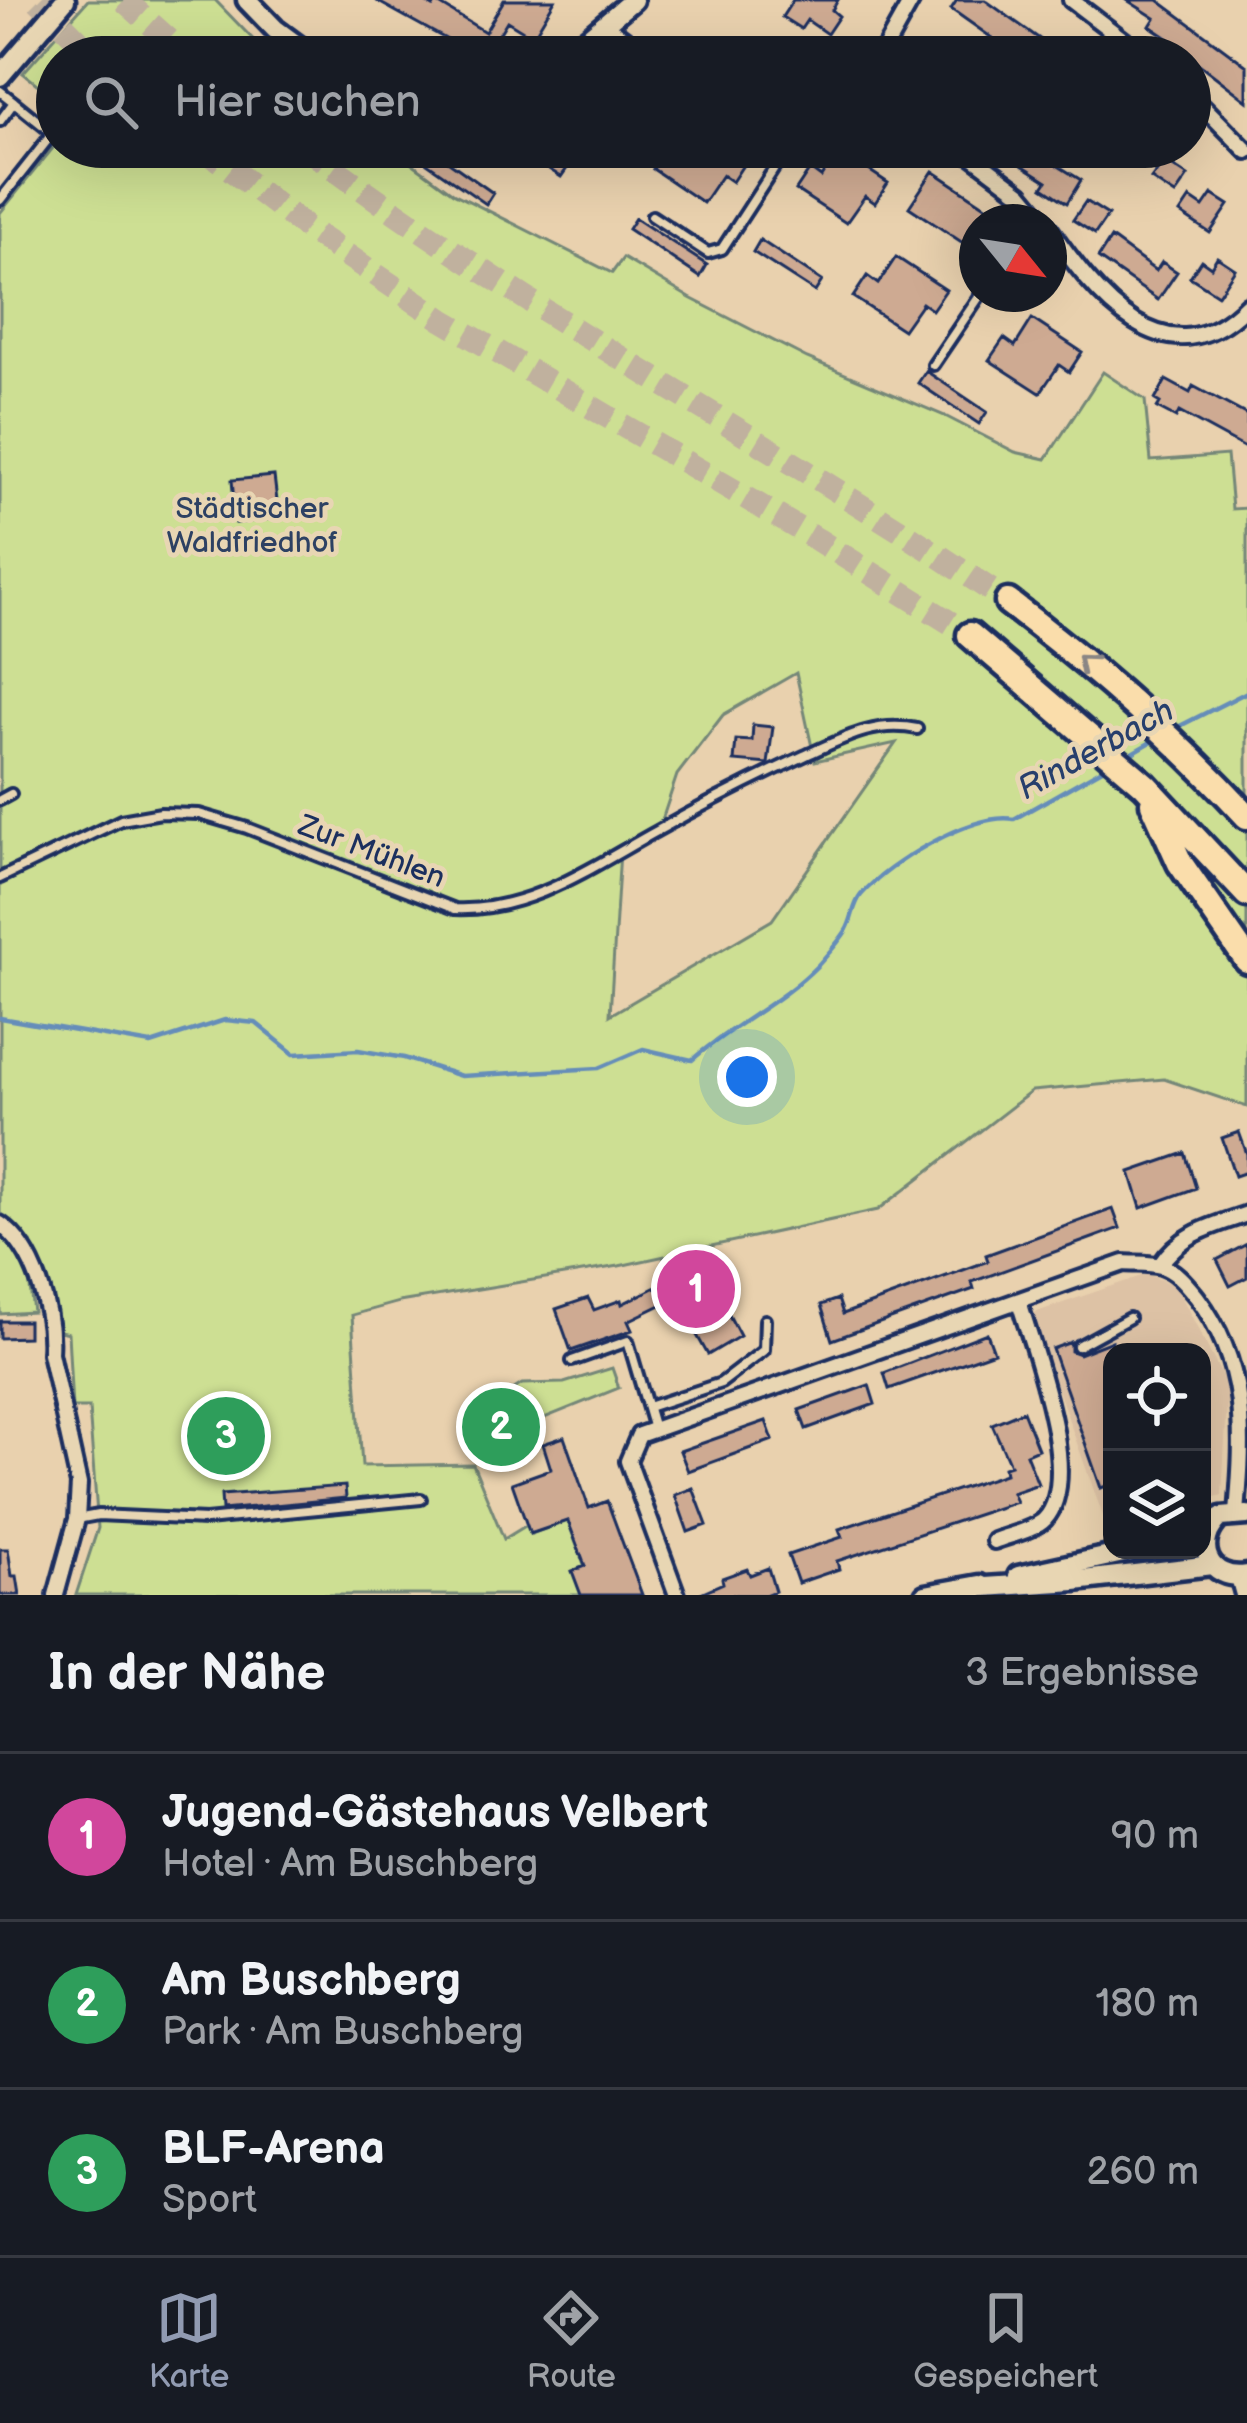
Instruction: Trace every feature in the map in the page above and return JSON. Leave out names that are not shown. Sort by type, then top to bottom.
[{"type":"highway","points":[[1008,602],[1125,696],[1247,816]]},
{"type":"highway","points":[[970,635],[1145,784],[1247,894]]},
{"type":"highway","points":[[1145,784],[1180,863],[1247,960]]},
{"type":"main road","points":[[0,76],[65,0]]},
{"type":"main road","points":[[247,0],[284,36]]},
{"type":"main road","points":[[589,36],[632,0]]},
{"type":"main road","points":[[1211,1529],[1221,1517],[1242,1514]]},
{"type":"main road","points":[[925,1595],[1103,1558]]},
{"type":"main road","points":[[1209,1559],[1224,1574],[1243,1582]]},
{"type":"main road","points":[[970,1588],[1212,1565]]},
{"type":"street","points":[[892,36],[912,0]]},
{"type":"street","points":[[1071,0],[1118,36]]},
{"type":"street","points":[[606,25],[621,36]]},
{"type":"street","points":[[1211,115],[1247,152]]},
{"type":"street","points":[[988,168],[1029,204]]},
{"type":"street","points":[[1067,255],[1090,285],[1141,327],[1194,334],[1234,318],[1247,305]]},
{"type":"street","points":[[1160,1265],[1173,1244],[1247,1214]]},
{"type":"street","points":[[0,1224],[8,1228],[34,1271],[52,1331],[50,1353],[79,1484],[76,1519],[56,1595]]},
{"type":"street","points":[[677,1595],[628,1461],[639,1435],[1019,1301],[1111,1274],[1124,1263],[1160,1265],[1177,1274],[1211,1312],[1236,1358],[1244,1392],[1242,1514]]},
{"type":"street","points":[[994,1541],[1043,1522],[1055,1502],[1062,1461],[1019,1301]]},
{"type":"lane","points":[[0,92],[36,119]]},
{"type":"lane","points":[[0,121],[14,102]]},
{"type":"lane","points":[[0,200],[36,154]]},
{"type":"lane","points":[[652,216],[708,253],[722,249],[774,168]]},
{"type":"lane","points":[[933,364],[969,312]]},
{"type":"lane","name":"Zur Mühlen","points":[[0,878],[121,820],[199,814],[455,909],[486,911],[571,880],[756,778],[863,730],[889,724],[917,729]]},
{"type":"lane","points":[[0,800],[11,794]]},
{"type":"lane","points":[[1078,1346],[1129,1318]]},
{"type":"lane","points":[[648,1407],[722,1383],[764,1350],[765,1320]]},
{"type":"lane","points":[[572,1361],[628,1341],[654,1430]]},
{"type":"lane","points":[[76,1519],[136,1515],[206,1520],[421,1499]]},
{"type":"shaded area","points":[[1147,1274],[1176,1286],[1205,1343],[1103,1343],[1103,1516],[1031,1314]]},
{"type":"shaded area","points":[[1211,1354],[1228,1387],[1222,1495],[1211,1498]]},
{"type":"green space","points":[[88,0],[215,0],[250,36],[56,36]]},
{"type":"green space","points":[[36,58],[36,83],[23,73]]},
{"type":"green space","name":"Städtischer Waldfriedhof","points":[[37,168],[419,168],[453,193],[612,273],[623,258],[807,358],[945,416],[1015,452],[1046,459],[1103,372],[1145,400],[1151,461],[1227,455],[1232,509],[1247,508],[1247,1107],[1164,1079],[1032,1091],[878,1210],[619,1266],[399,1302],[352,1315],[362,1466],[473,1464],[504,1539],[527,1525],[531,1534],[566,1516],[584,1565],[625,1551],[642,1595],[76,1595],[98,1528],[89,1408],[72,1408],[68,1333],[48,1328],[31,1242],[27,1262],[33,1312],[0,1314],[0,213]],"holes":[[[796,673],[815,761],[896,743],[772,920],[610,1015],[620,851],[660,826],[677,775],[723,715]]]},
{"type":"green space","points":[[612,1368],[619,1388],[472,1447],[486,1407],[522,1384],[564,1383]]},
{"type":"building","points":[[375,0],[422,0],[433,7],[436,2],[485,32],[504,0],[555,0],[534,36],[507,21],[498,36],[440,36]]},
{"type":"building","points":[[793,0],[838,0],[832,10],[839,16],[827,34],[807,20],[801,29],[782,17]]},
{"type":"building","points":[[957,0],[985,0],[1036,36],[989,36],[951,9]]},
{"type":"building","points":[[1127,0],[1158,0],[1207,36],[1165,36],[1150,26],[1155,18]]},
{"type":"building","points":[[1211,39],[1247,66],[1247,101],[1211,73]]},
{"type":"building","points":[[434,168],[458,168],[493,193],[486,204]]},
{"type":"building","points":[[547,168],[567,168],[561,177]]},
{"type":"building","points":[[741,168],[732,182],[722,175],[703,203],[653,169]]},
{"type":"building","points":[[827,168],[866,168],[888,183],[875,203],[865,196],[846,223],[796,190],[810,169],[821,177]]},
{"type":"building","points":[[1027,168],[1062,168],[1081,180],[1067,203],[1043,187],[1047,181]]},
{"type":"building","points":[[1152,168],[1176,168],[1188,176],[1175,195],[1151,179],[1157,171]]},
{"type":"building","points":[[933,171],[982,204],[959,204],[959,240],[909,207]]},
{"type":"building","points":[[1212,194],[1229,205],[1210,233],[1180,213],[1190,198],[1203,207]]},
{"type":"building","points":[[1086,201],[1108,215],[1095,234],[1073,220]]},
{"type":"building","points":[[635,218],[707,265],[700,277],[628,229]]},
{"type":"building","points":[[1111,238],[1156,271],[1162,262],[1177,272],[1158,300],[1098,258]]},
{"type":"building","points":[[760,240],[822,281],[815,292],[753,252]]},
{"type":"building","points":[[896,257],[946,290],[932,310],[922,303],[903,330],[853,297],[867,276],[878,284]]},
{"type":"building","points":[[1217,257],[1235,269],[1218,295],[1190,277],[1201,260],[1211,267]]},
{"type":"building","points":[[1032,319],[1082,352],[1069,372],[1059,365],[1040,393],[989,360],[1004,338],[1015,346]]},
{"type":"building","points":[[926,371],[987,412],[979,424],[918,383]]},
{"type":"building","points":[[1166,380],[1190,393],[1193,386],[1247,415],[1247,449],[1179,412],[1176,418],[1157,408],[1160,403],[1155,400]]},
{"type":"building","points":[[274,476],[279,518],[236,523],[232,480]]},
{"type":"building","points":[[753,725],[773,727],[768,764],[734,761],[736,740],[752,741]]},
{"type":"building","points":[[1239,1132],[1247,1172],[1235,1176],[1222,1138]]},
{"type":"building","points":[[1185,1153],[1196,1188],[1141,1208],[1130,1172]]},
{"type":"building","points":[[1113,1209],[1120,1228],[972,1282],[974,1289],[832,1340],[821,1305],[838,1299],[843,1314]]},
{"type":"building","points":[[1247,1244],[1247,1277],[1230,1286],[1217,1260]]},
{"type":"building","points":[[702,1264],[740,1336],[708,1355],[679,1303],[671,1306],[669,1301],[628,1321],[632,1330],[571,1351],[556,1309],[588,1298],[594,1310],[621,1300],[622,1304]]},
{"type":"building","points":[[0,1321],[28,1321],[28,1337],[0,1338]]},
{"type":"building","points":[[987,1333],[994,1352],[889,1389],[884,1373]]},
{"type":"building","points":[[1071,1342],[1071,1351],[1079,1354],[1103,1345],[1101,1488],[1052,1349]]},
{"type":"building","points":[[869,1385],[875,1404],[806,1429],[799,1410]]},
{"type":"building","points":[[1023,1411],[1038,1449],[1026,1454],[1038,1484],[1012,1493],[1016,1502],[837,1561],[839,1569],[798,1583],[788,1555],[842,1537],[839,1529],[1005,1474],[1004,1467],[1010,1465],[992,1424]]},
{"type":"building","points":[[766,1421],[773,1440],[688,1471],[680,1451]]},
{"type":"building","points":[[564,1437],[589,1508],[607,1501],[642,1595],[581,1595],[572,1571],[585,1566],[568,1521],[530,1534],[512,1483],[551,1469],[543,1444]]},
{"type":"building","points":[[345,1486],[346,1498],[222,1510],[221,1495]]},
{"type":"building","points":[[693,1488],[707,1525],[688,1532],[675,1495]]},
{"type":"building","points":[[0,1549],[8,1549],[20,1595],[0,1595]]},
{"type":"building","points":[[768,1568],[775,1591],[765,1595],[696,1595],[723,1583],[722,1578]]},
{"type":"waterway","name":"Rinderbach","points":[[1174,729],[1247,692]]},
{"type":"waterway","name":"Rinderbach","points":[[1127,756],[1158,738]]},
{"type":"waterway","name":"Rinderbach","points":[[0,1018],[151,1044],[225,1020],[256,1023],[294,1054],[358,1050],[461,1076],[599,1068],[643,1049],[692,1060],[818,965],[847,929],[861,895],[891,869],[932,842],[976,823],[1014,819],[1111,764]]},
{"type":"tunnel","points":[[38,0],[74,36]]},
{"type":"tunnel","points":[[124,0],[164,36]]},
{"type":"tunnel","points":[[229,168],[305,227],[443,320],[970,635]]},
{"type":"tunnel","points":[[334,168],[477,267],[1008,602]]},
{"type":"place","name":"Jugend-Gästehaus Velbert","points":[[696,1289]]},
{"type":"place","name":"Am Buschberg","points":[[501,1427]]},
{"type":"place","name":"BLF-Arena","points":[[226,1436]]}]
